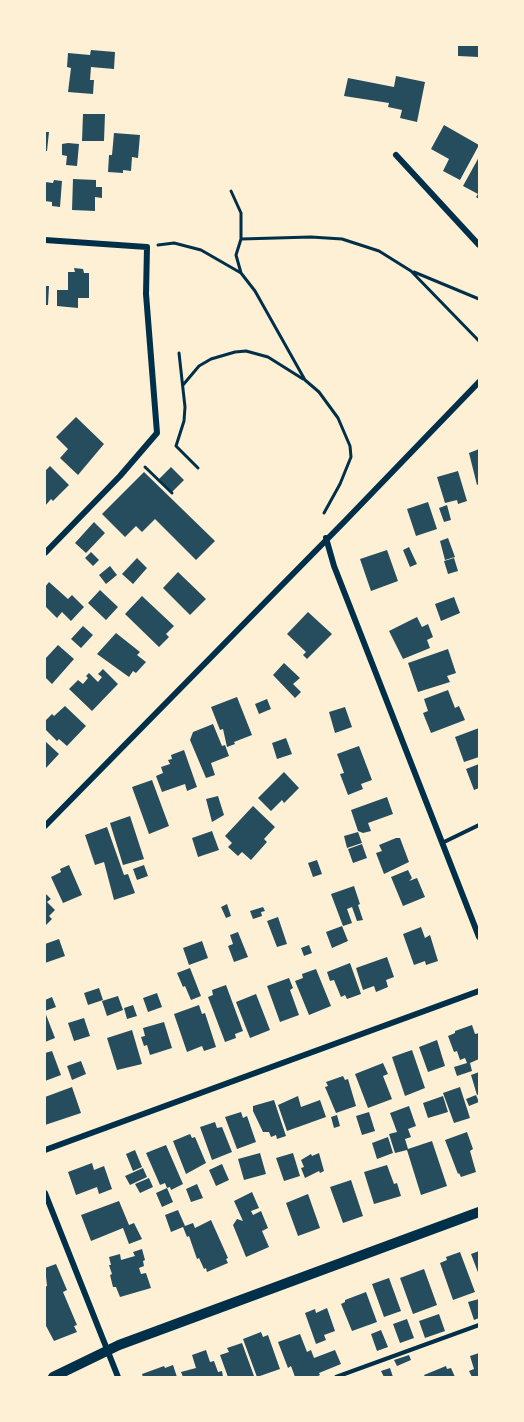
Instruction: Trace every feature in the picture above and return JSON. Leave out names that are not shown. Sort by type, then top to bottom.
[{"type":"street","points":[[396,155],[479,245]]},
{"type":"street","points":[[45,240],[147,247],[146,294],[157,433],[120,476],[45,553]]},
{"type":"street","points":[[45,826],[479,382]]},
{"type":"street","points":[[326,538],[334,566],[479,937]]},
{"type":"street","points":[[45,1150],[479,991]]},
{"type":"street","points":[[45,1193],[118,1377]]},
{"type":"street","points":[[53,1377],[108,1350],[479,1212]]},
{"type":"lane","points":[[441,843],[479,825]]},
{"type":"lane","points":[[336,1377],[479,1325]]},
{"type":"path","points":[[231,191],[241,213],[241,239],[236,255],[241,273]]},
{"type":"path","points":[[241,239],[311,237],[342,239],[379,251],[411,271],[479,299]]},
{"type":"path","points":[[147,247],[174,243],[186,245],[217,257],[241,273],[255,291],[305,380]]},
{"type":"path","points":[[411,271],[479,340]]},
{"type":"path","points":[[183,385],[199,366],[211,359],[246,351],[268,357],[305,380],[319,392],[330,405],[346,433],[351,457],[347,470],[324,513]]},
{"type":"path","points":[[179,353],[184,421],[176,446],[198,468]]},
{"type":"path","points":[[145,466],[172,493]]},
{"type":"building","points":[[458,45],[479,45],[479,57],[458,56]]},
{"type":"building","points":[[91,50],[115,52],[114,69],[91,67],[90,80],[94,80],[93,94],[68,92],[71,68],[67,67],[68,53],[90,55]]},
{"type":"building","points":[[396,76],[425,82],[417,122],[400,118],[402,110],[388,107],[389,103],[344,96],[348,78],[394,87]]},
{"type":"building","points":[[83,114],[105,114],[104,141],[82,141]]},
{"type":"building","points":[[444,125],[479,145],[460,180],[443,171],[449,159],[431,149]]},
{"type":"building","points":[[45,132],[49,132],[47,151],[45,151]]},
{"type":"building","points":[[114,133],[140,135],[138,158],[132,157],[131,171],[108,172]]},
{"type":"building","points":[[62,144],[79,144],[77,166],[66,165],[67,156],[62,155]]},
{"type":"building","points":[[479,157],[479,199],[476,197],[478,194],[463,186]]},
{"type":"building","points":[[73,179],[96,180],[96,187],[102,187],[102,198],[95,197],[95,211],[72,210]]},
{"type":"building","points":[[54,180],[62,181],[60,207],[52,206],[52,202],[45,201],[45,182],[53,183]]},
{"type":"building","points":[[74,268],[83,269],[84,273],[89,273],[89,298],[78,298],[78,308],[57,306],[57,290],[68,290],[68,272],[75,272]]},
{"type":"building","points":[[45,286],[49,286],[48,305],[45,305]]},
{"type":"building","points":[[76,417],[104,444],[78,475],[60,458],[68,449],[56,437]]},
{"type":"building","points":[[479,449],[479,484],[477,485],[469,453]]},
{"type":"building","points":[[50,466],[69,485],[45,506],[45,471]]},
{"type":"building","points":[[171,467],[184,480],[172,492],[159,479]]},
{"type":"building","points":[[458,471],[467,501],[458,504],[457,500],[445,503],[437,477]]},
{"type":"building","points":[[144,472],[215,541],[196,560],[155,519],[142,532],[136,526],[125,537],[102,514]]},
{"type":"building","points":[[428,502],[437,529],[416,536],[407,509]]},
{"type":"building","points":[[447,505],[451,520],[444,522],[439,508]]},
{"type":"building","points":[[94,522],[105,533],[86,553],[75,543]]},
{"type":"building","points":[[448,538],[455,557],[445,560],[440,541]]},
{"type":"building","points":[[409,547],[417,564],[410,567],[403,550]]},
{"type":"building","points":[[387,550],[398,581],[371,591],[360,559]]},
{"type":"building","points":[[91,552],[99,560],[93,566],[85,558]]},
{"type":"building","points":[[137,558],[147,568],[133,584],[122,574]]},
{"type":"building","points":[[454,558],[458,571],[448,574],[444,561]]},
{"type":"building","points":[[110,566],[117,575],[106,584],[99,575]]},
{"type":"building","points":[[178,572],[206,599],[190,615],[163,588]]},
{"type":"building","points":[[49,582],[68,599],[72,595],[84,607],[71,621],[62,612],[57,618],[45,606],[45,587]]},
{"type":"building","points":[[100,590],[118,607],[106,620],[88,603]]},
{"type":"building","points":[[142,596],[174,626],[166,634],[169,637],[159,647],[125,614]]},
{"type":"building","points":[[454,597],[460,613],[441,621],[435,604]]},
{"type":"building","points":[[308,612],[332,634],[307,659],[303,655],[306,652],[287,634]]},
{"type":"building","points":[[417,617],[422,627],[428,624],[433,637],[427,640],[430,648],[403,659],[389,631]]},
{"type":"building","points":[[83,626],[93,635],[81,648],[71,639]]},
{"type":"building","points":[[116,633],[140,652],[137,655],[146,662],[136,673],[133,671],[129,677],[97,654]]},
{"type":"building","points":[[58,645],[74,659],[52,684],[45,677],[45,659]]},
{"type":"building","points":[[448,649],[456,673],[447,676],[450,682],[418,692],[408,663]]},
{"type":"building","points":[[284,663],[300,678],[293,684],[301,692],[295,698],[273,675]]},
{"type":"building","points":[[103,669],[118,684],[92,711],[69,689],[78,680],[83,684],[89,673],[98,682],[102,677],[98,674]]},
{"type":"building","points":[[448,690],[455,708],[459,706],[465,720],[431,733],[423,713],[428,711],[424,699]]},
{"type":"building","points":[[237,697],[252,735],[227,747],[223,729],[220,730],[211,707]]},
{"type":"building","points":[[267,699],[271,709],[259,714],[255,704]]},
{"type":"building","points":[[65,706],[86,726],[67,746],[59,739],[57,741],[45,729],[45,721]]},
{"type":"building","points":[[345,707],[352,727],[335,733],[329,712]]},
{"type":"building","points":[[213,724],[229,756],[211,763],[215,775],[206,778],[190,740],[193,732]]},
{"type":"building","points":[[479,728],[479,757],[464,762],[455,737]]},
{"type":"building","points":[[286,738],[292,754],[277,759],[272,743]]},
{"type":"building","points":[[45,741],[59,754],[45,769]]},
{"type":"building","points":[[359,746],[372,780],[361,784],[363,789],[348,795],[340,774],[344,773],[337,754]]},
{"type":"building","points":[[184,750],[197,787],[187,791],[185,784],[162,792],[156,776],[163,773],[161,767],[170,764],[168,760],[172,759],[171,755]]},
{"type":"building","points":[[479,764],[479,788],[474,790],[466,769]]},
{"type":"building","points":[[284,772],[299,788],[284,803],[282,800],[271,811],[258,798]]},
{"type":"building","points":[[152,780],[169,826],[149,834],[132,787]]},
{"type":"building","points":[[218,796],[224,815],[212,822],[206,799]]},
{"type":"building","points":[[387,797],[393,814],[368,823],[371,831],[363,833],[358,831],[351,810]]},
{"type":"building","points":[[253,806],[275,827],[264,839],[267,842],[251,860],[242,852],[238,856],[228,847],[232,843],[225,836]]},
{"type":"building","points":[[130,816],[144,859],[123,865],[110,823]]},
{"type":"building","points":[[107,827],[124,875],[128,874],[135,893],[114,900],[104,862],[95,865],[85,835]]},
{"type":"building","points":[[212,831],[219,850],[198,857],[192,838]]},
{"type":"building","points":[[358,832],[362,843],[347,848],[344,836]]},
{"type":"building","points":[[400,838],[409,862],[384,874],[376,853],[382,851],[379,845]]},
{"type":"building","points":[[362,844],[367,858],[353,863],[348,849]]},
{"type":"building","points":[[317,860],[322,874],[313,877],[308,863]]},
{"type":"building","points":[[69,865],[82,895],[63,903],[51,877]]},
{"type":"building","points":[[144,865],[148,876],[137,880],[133,869]]},
{"type":"building","points":[[408,870],[412,878],[409,881],[417,878],[425,897],[403,906],[391,877]]},
{"type":"building","points":[[354,886],[363,920],[357,921],[352,907],[347,909],[352,923],[343,926],[331,894]]},
{"type":"building","points":[[45,893],[51,899],[47,902],[55,910],[49,916],[52,919],[45,926]]},
{"type":"building","points":[[227,904],[231,916],[226,918],[221,907]]},
{"type":"building","points":[[263,907],[265,911],[261,912],[262,916],[253,919],[250,911]]},
{"type":"building","points":[[278,917],[287,944],[277,947],[267,921]]},
{"type":"building","points":[[342,926],[348,941],[332,948],[326,932]]},
{"type":"building","points":[[421,927],[425,938],[430,935],[438,961],[426,965],[425,961],[414,965],[403,934]]},
{"type":"building","points":[[238,932],[248,957],[234,962],[228,946],[233,944],[230,935]]},
{"type":"building","points":[[59,939],[65,956],[45,963],[45,944]]},
{"type":"building","points":[[202,941],[208,958],[189,965],[183,948]]},
{"type":"building","points":[[309,945],[312,953],[304,956],[301,948]]},
{"type":"building","points":[[387,957],[394,977],[386,980],[388,987],[376,992],[374,986],[363,990],[356,968]]},
{"type":"building","points":[[350,963],[361,994],[347,999],[345,995],[341,997],[334,980],[330,981],[327,972]]},
{"type":"building","points":[[190,968],[201,996],[191,1000],[177,973]]},
{"type":"building","points":[[316,969],[331,1006],[309,1015],[295,981],[303,978],[302,974]]},
{"type":"building","points":[[289,978],[293,988],[290,990],[299,1015],[280,1022],[267,986]]},
{"type":"building","points":[[226,985],[243,1031],[235,1034],[236,1038],[225,1042],[208,997],[213,995],[212,990]]},
{"type":"building","points":[[99,988],[103,1000],[88,1005],[84,993]]},
{"type":"building","points":[[157,993],[162,1007],[148,1012],[143,998]]},
{"type":"building","points":[[256,994],[270,1030],[250,1038],[236,1002]]},
{"type":"building","points":[[118,996],[123,1010],[107,1016],[102,1001]]},
{"type":"building","points":[[52,997],[56,1007],[45,1011],[45,1000]]},
{"type":"building","points":[[133,1005],[137,1016],[127,1019],[124,1008]]},
{"type":"building","points":[[199,1005],[202,1014],[205,1013],[216,1047],[204,1051],[202,1046],[187,1052],[174,1014]]},
{"type":"building","points":[[45,1012],[55,1038],[45,1042]]},
{"type":"building","points":[[84,1018],[90,1036],[74,1041],[68,1023]]},
{"type":"building","points":[[164,1022],[172,1048],[150,1055],[141,1037],[145,1036],[143,1028]]},
{"type":"building","points":[[472,1025],[475,1034],[479,1033],[479,1059],[470,1063],[472,1071],[457,1076],[454,1067],[467,1063],[465,1058],[460,1060],[457,1051],[454,1052],[448,1036]]},
{"type":"building","points":[[132,1030],[142,1064],[117,1070],[107,1038]]},
{"type":"building","points":[[437,1040],[445,1066],[428,1072],[419,1047]]},
{"type":"building","points":[[412,1050],[425,1088],[405,1096],[392,1057]]},
{"type":"building","points":[[52,1051],[61,1075],[45,1081],[45,1053]]},
{"type":"building","points":[[81,1061],[86,1074],[72,1080],[67,1066]]},
{"type":"building","points":[[383,1063],[388,1074],[383,1076],[392,1099],[368,1108],[355,1074]]},
{"type":"building","points":[[479,1072],[479,1094],[477,1095],[471,1075]]},
{"type":"building","points":[[343,1076],[345,1080],[348,1079],[356,1106],[336,1113],[325,1087],[328,1086],[326,1082]]},
{"type":"building","points":[[72,1087],[81,1113],[45,1125],[45,1097]]},
{"type":"building","points":[[460,1087],[470,1118],[454,1123],[443,1093]]},
{"type":"building","points":[[476,1095],[479,1102],[469,1106],[466,1099]]},
{"type":"building","points":[[298,1096],[301,1107],[320,1100],[326,1117],[287,1131],[278,1105]]},
{"type":"building","points":[[443,1096],[448,1112],[428,1118],[423,1103]]},
{"type":"building","points":[[274,1100],[286,1136],[277,1139],[276,1135],[271,1137],[269,1132],[263,1132],[253,1111],[253,1106]]},
{"type":"building","points":[[409,1106],[416,1126],[408,1129],[411,1137],[405,1139],[408,1149],[432,1141],[447,1186],[421,1195],[407,1150],[395,1153],[389,1134],[397,1132],[390,1113]]},
{"type":"building","points":[[241,1112],[243,1118],[247,1116],[256,1142],[237,1149],[225,1117]]},
{"type":"building","points":[[369,1112],[375,1131],[362,1135],[356,1116]]},
{"type":"building","points":[[337,1115],[340,1126],[334,1128],[331,1117]]},
{"type":"building","points":[[215,1122],[217,1128],[222,1127],[232,1152],[212,1160],[200,1127]]},
{"type":"building","points":[[467,1132],[473,1149],[470,1151],[476,1172],[461,1177],[445,1140]]},
{"type":"building","points":[[190,1134],[192,1138],[195,1137],[206,1163],[186,1174],[173,1141]]},
{"type":"building","points":[[388,1137],[393,1153],[377,1159],[372,1143]]},
{"type":"building","points":[[166,1145],[183,1184],[171,1190],[165,1183],[160,1185],[146,1153]]},
{"type":"building","points":[[135,1150],[142,1167],[133,1171],[126,1154]]},
{"type":"building","points":[[260,1153],[266,1174],[244,1180],[238,1159]]},
{"type":"building","points":[[293,1153],[300,1176],[284,1181],[276,1158]]},
{"type":"building","points":[[319,1153],[324,1171],[305,1178],[301,1160],[311,1154],[312,1156]]},
{"type":"building","points":[[92,1163],[94,1170],[104,1166],[112,1189],[99,1194],[97,1187],[76,1195],[68,1172]]},
{"type":"building","points":[[222,1164],[229,1180],[216,1186],[209,1170]]},
{"type":"building","points":[[387,1165],[401,1196],[374,1204],[364,1172]]},
{"type":"building","points":[[143,1168],[147,1177],[130,1185],[125,1176]]},
{"type":"building","points":[[149,1178],[153,1187],[140,1193],[135,1184]]},
{"type":"building","points":[[351,1180],[363,1216],[343,1223],[330,1187]]},
{"type":"building","points":[[197,1184],[203,1198],[191,1202],[186,1189]]},
{"type":"building","points":[[167,1188],[173,1202],[162,1207],[156,1193]]},
{"type":"building","points":[[252,1192],[259,1208],[251,1211],[253,1215],[261,1211],[268,1228],[262,1231],[269,1247],[246,1257],[233,1225],[237,1219],[243,1221],[234,1201]]},
{"type":"building","points":[[308,1194],[320,1228],[298,1236],[286,1203]]},
{"type":"building","points":[[119,1201],[129,1225],[134,1223],[142,1239],[129,1244],[123,1228],[91,1241],[81,1215]]},
{"type":"building","points":[[178,1210],[185,1226],[193,1223],[195,1228],[211,1220],[228,1258],[226,1259],[228,1263],[207,1272],[206,1268],[204,1269],[183,1227],[171,1232],[165,1215]]},
{"type":"building","points":[[142,1249],[145,1260],[143,1261],[144,1266],[139,1268],[141,1274],[146,1273],[151,1288],[120,1297],[116,1287],[113,1287],[109,1257],[120,1254],[121,1260],[135,1256],[133,1252]]},
{"type":"building","points":[[479,1251],[479,1275],[471,1254]]},
{"type":"building","points":[[460,1252],[475,1292],[453,1300],[440,1263],[447,1260],[446,1257]]},
{"type":"building","points":[[56,1264],[67,1290],[63,1292],[77,1325],[74,1326],[77,1332],[54,1341],[45,1324],[45,1287],[47,1286],[45,1268]]},
{"type":"building","points":[[424,1269],[437,1305],[413,1314],[400,1278]]},
{"type":"building","points":[[389,1278],[401,1311],[384,1317],[372,1284]]},
{"type":"building","points":[[366,1292],[377,1322],[352,1331],[341,1304],[345,1300]]},
{"type":"building","points":[[479,1299],[479,1318],[474,1320],[468,1302]]},
{"type":"building","points":[[327,1308],[335,1331],[324,1335],[326,1340],[316,1344],[305,1313],[315,1309],[316,1313]]},
{"type":"building","points":[[439,1314],[445,1331],[425,1338],[419,1321]]},
{"type":"building","points":[[407,1319],[414,1338],[400,1343],[393,1324]]},
{"type":"building","points":[[381,1330],[388,1347],[377,1351],[371,1334]]},
{"type":"building","points":[[261,1332],[263,1337],[268,1335],[280,1369],[257,1377],[243,1339]]},
{"type":"building","points":[[300,1334],[307,1352],[311,1350],[314,1358],[335,1350],[341,1364],[319,1373],[320,1375],[316,1377],[295,1377],[291,1366],[288,1368],[278,1342]]},
{"type":"building","points":[[242,1343],[254,1376],[228,1377],[220,1355],[229,1352],[227,1348]]},
{"type":"building","points":[[206,1350],[210,1362],[214,1361],[218,1372],[222,1371],[223,1377],[183,1377],[181,1372],[196,1368],[192,1355]]},
{"type":"building","points":[[479,1353],[479,1377],[472,1377],[469,1371],[474,1369],[470,1356]]},
{"type":"building","points":[[409,1355],[411,1360],[397,1366],[394,1360]]},
{"type":"building","points":[[173,1365],[177,1377],[143,1377],[142,1374]]},
{"type":"building","points":[[446,1366],[447,1369],[451,1368],[455,1377],[425,1377],[424,1375]]},
{"type":"building","points":[[390,1368],[393,1377],[384,1377],[381,1371]]}]
